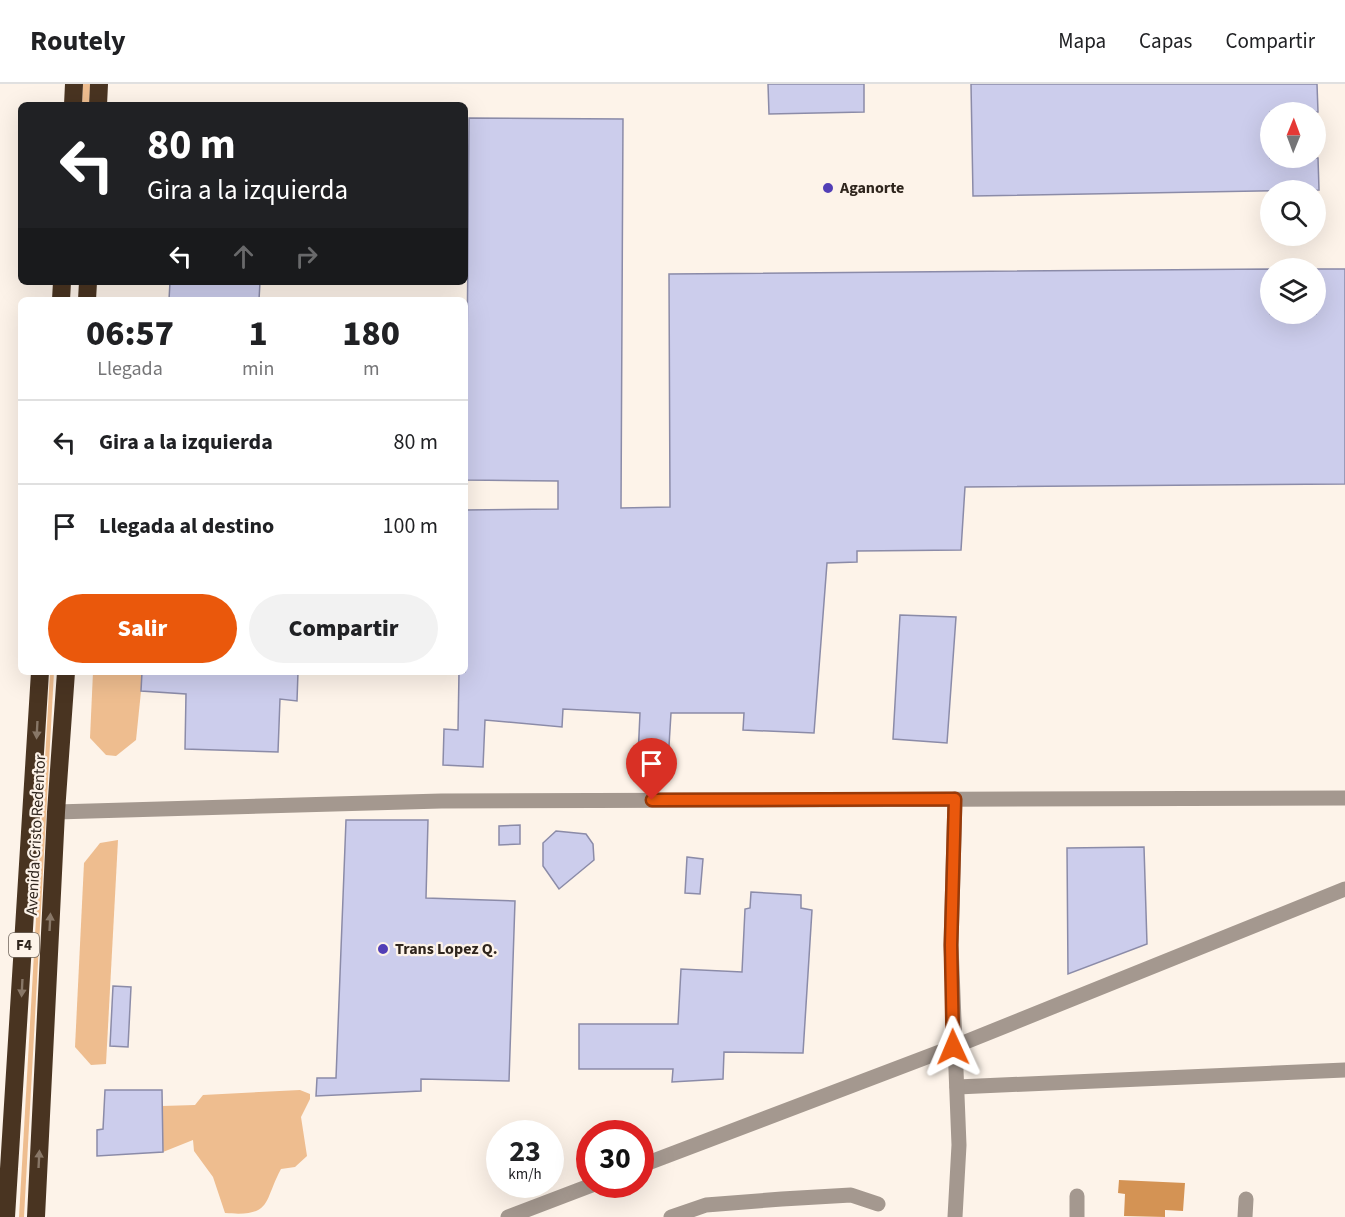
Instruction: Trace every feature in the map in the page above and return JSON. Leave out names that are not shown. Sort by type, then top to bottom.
[{"type":"highway","points":[[73,102],[74,84]]},
{"type":"highway","points":[[98,102],[99,84]]},
{"type":"highway","name":"Avenida Cristo Redentor","points":[[6,1217],[4,1171],[17,1068],[40,675]]},
{"type":"highway","name":"Avenida Cristo Redentor","points":[[36,1217],[56,812],[66,675]]},
{"type":"street","points":[[56,812],[441,801],[1345,798]]},
{"type":"street","points":[[955,799],[951,945],[953,1047],[959,1145],[955,1217]]},
{"type":"street","points":[[654,1161],[953,1047],[1345,889]]},
{"type":"street","points":[[957,1087],[1345,1070]]},
{"type":"street","points":[[507,1217],[576,1191]]},
{"type":"street","points":[[671,1217],[706,1205],[793,1198],[851,1195],[878,1204]]},
{"type":"street","points":[[1077,1196],[1077,1217]]},
{"type":"street","points":[[1245,1217],[1246,1199]]},
{"type":"shaded area","points":[[83,84],[90,84],[89,102],[82,102]]},
{"type":"shaded area","points":[[50,675],[54,675],[24,1217],[19,1217]]},
{"type":"shaded area","points":[[93,675],[143,675],[136,740],[116,756],[106,755],[90,738]]},
{"type":"shaded area","points":[[118,840],[106,1064],[91,1065],[75,1047],[84,863],[100,843]]},
{"type":"shaded area","points":[[300,1090],[310,1094],[310,1099],[301,1117],[307,1156],[295,1167],[281,1169],[268,1198],[259,1210],[240,1214],[225,1213],[213,1177],[194,1151],[193,1140],[163,1152],[162,1106],[195,1105],[203,1095]]},
{"type":"shaded area","points":[[1119,1180],[1185,1183],[1183,1211],[1165,1210],[1165,1217],[1124,1216],[1125,1194],[1118,1193]]},
{"type":"building","points":[[768,84],[864,84],[864,112],[769,114]]},
{"type":"building","points":[[971,84],[1317,84],[1318,102],[1260,102],[1260,168],[1318,168],[1319,180],[1260,180],[1260,191],[973,196]]},
{"type":"building","points":[[469,118],[623,119],[621,508],[670,507],[669,274],[1260,269],[1260,324],[1326,324],[1326,269],[1345,269],[1345,484],[965,487],[961,550],[857,551],[857,562],[827,563],[814,733],[743,730],[744,713],[671,713],[667,779],[637,779],[640,713],[563,709],[562,727],[485,720],[483,767],[443,765],[444,729],[458,730],[459,675],[468,675],[468,510],[558,509],[558,481],[468,480]]},
{"type":"building","points":[[170,285],[260,285],[259,297],[169,297]]},
{"type":"building","points":[[900,615],[956,617],[947,743],[893,739]]},
{"type":"building","points":[[142,675],[298,675],[297,701],[280,699],[278,752],[185,749],[186,694],[141,691]]},
{"type":"building","points":[[346,820],[428,820],[426,898],[515,901],[509,1081],[421,1079],[421,1091],[316,1096],[317,1078],[336,1078]]},
{"type":"building","points":[[520,825],[520,844],[499,845],[499,826]]},
{"type":"building","points":[[556,831],[586,834],[593,844],[594,860],[559,889],[543,866],[543,843]]},
{"type":"building","points":[[1144,847],[1147,944],[1068,974],[1067,848]]},
{"type":"building","points":[[687,857],[703,859],[700,894],[685,893]]},
{"type":"building","points":[[751,892],[801,895],[801,908],[812,910],[803,1053],[724,1052],[723,1079],[672,1082],[673,1069],[579,1069],[579,1024],[678,1024],[681,969],[742,972],[745,909],[750,908]]},
{"type":"building","points":[[113,986],[131,987],[128,1047],[110,1046]]},
{"type":"building","points":[[105,1090],[162,1090],[163,1152],[97,1156],[97,1130],[103,1129]]},
{"type":"place","name":"Aganorte","points":[[828,188]]},
{"type":"place","name":"Trans Lopez Q.","points":[[383,949]]},
{"type":"route","points":[[652,800],[955,799],[951,945],[953,1047]]}]
